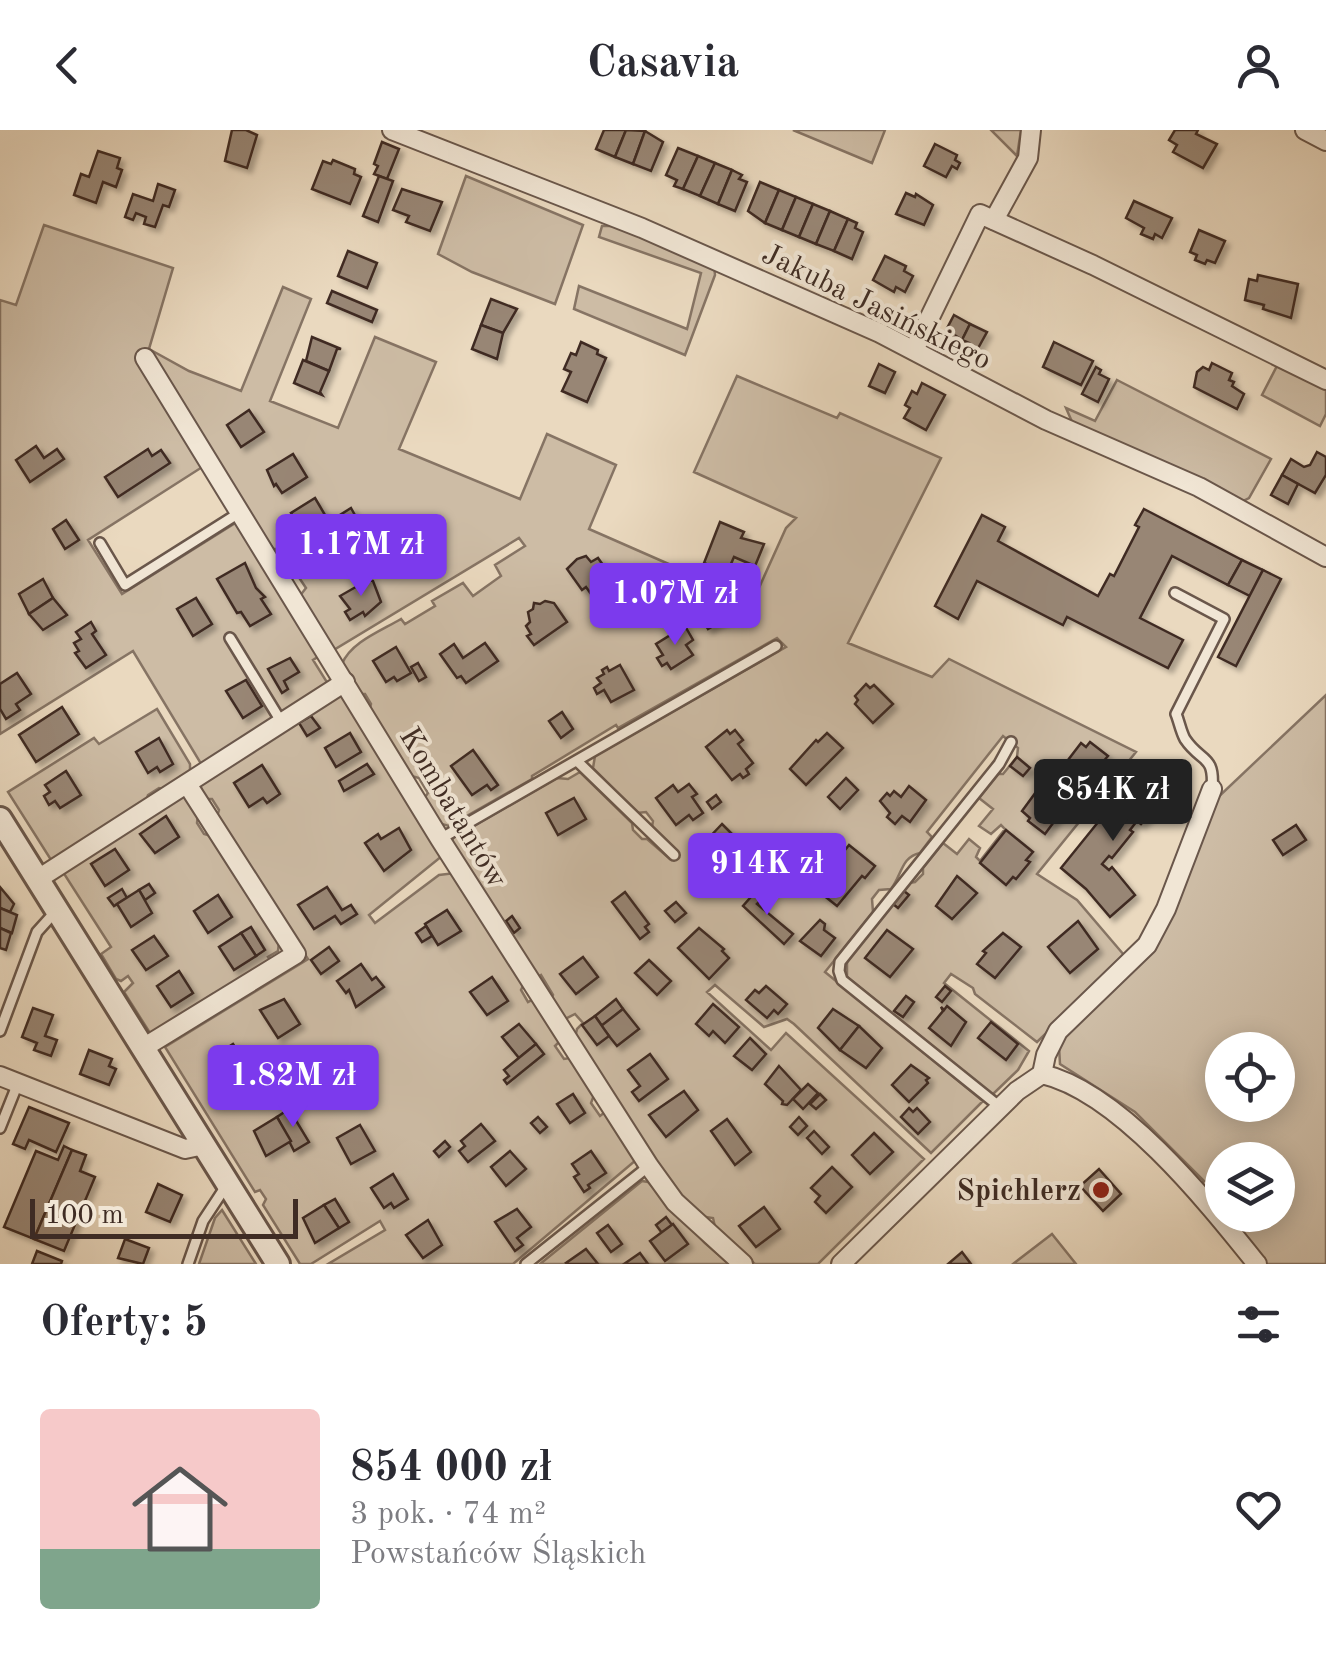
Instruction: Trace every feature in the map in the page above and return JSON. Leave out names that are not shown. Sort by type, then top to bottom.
[{"type":"street","name":"Jakuba Jasińskiego","points":[[392,130],[642,228],[914,350],[1046,420],[1199,487],[1326,557]]},
{"type":"street","points":[[914,350],[987,217],[1028,158],[1031,130]]},
{"type":"street","points":[[1305,130],[1326,141]]},
{"type":"street","points":[[987,217],[1326,380]]},
{"type":"street","name":"Kombatantów","points":[[145,358],[440,839],[649,1166],[675,1202],[743,1264]]},
{"type":"street","points":[[38,879],[345,682]]},
{"type":"street","points":[[143,1048],[296,954],[187,784]]},
{"type":"street","points":[[1042,1074],[1058,1031],[1147,945],[1166,909],[1212,789]]},
{"type":"street","points":[[0,818],[278,1264]]},
{"type":"street","points":[[841,1264],[1024,1084],[1042,1074],[1080,1090],[1130,1126],[1174,1169],[1257,1264]]},
{"type":"street","points":[[0,1076],[185,1149],[204,1145]]},
{"type":"lane","points":[[100,543],[125,584],[241,511]]},
{"type":"lane","points":[[1175,593],[1224,619],[1176,714],[1186,740],[1209,760],[1214,771],[1212,789]]},
{"type":"lane","points":[[230,638],[282,723]]},
{"type":"lane","points":[[440,839],[776,646]]},
{"type":"lane","points":[[1000,1107],[842,980],[839,971],[840,962],[999,764],[1011,742]]},
{"type":"lane","points":[[577,761],[674,855]]},
{"type":"lane","points":[[0,1031],[37,932],[57,910]]},
{"type":"lane","points":[[0,1128],[18,1084]]},
{"type":"lane","points":[[526,1264],[649,1166]]},
{"type":"lane","points":[[188,1264],[204,1222],[228,1183]]},
{"type":"shaded area","points":[[793,130],[885,130],[872,163]]},
{"type":"shaded area","points":[[991,130],[1021,130],[1017,156]]},
{"type":"shaded area","points":[[466,176],[583,225],[555,304],[472,272],[438,254]]},
{"type":"shaded area","points":[[44,225],[173,268],[149,349],[189,371],[241,391],[283,287],[311,299],[270,401],[338,428],[375,337],[436,362],[399,449],[520,499],[547,434],[616,465],[589,529],[753,601],[786,528],[796,518],[694,472],[737,376],[837,418],[840,413],[941,458],[848,643],[932,677],[949,659],[1136,752],[1037,874],[1077,900],[1124,955],[1037,1042],[951,974],[944,983],[1029,1051],[1018,1070],[992,1095],[847,977],[847,960],[909,883],[923,874],[923,868],[943,843],[957,854],[969,839],[980,848],[976,857],[980,861],[1005,829],[1001,825],[991,834],[979,826],[993,809],[979,798],[1017,757],[1018,748],[1003,736],[927,832],[932,837],[920,853],[905,862],[891,889],[879,890],[872,899],[873,912],[825,972],[983,1101],[931,1153],[794,1024],[787,1019],[764,1027],[715,985],[707,992],[771,1050],[786,1033],[924,1159],[818,1264],[755,1264],[716,1231],[713,1218],[699,1216],[680,1201],[575,1038],[583,1023],[575,1014],[561,1021],[550,1003],[553,995],[541,975],[534,979],[451,845],[453,838],[557,778],[568,779],[580,772],[632,823],[642,839],[670,859],[677,851],[652,827],[653,821],[646,812],[637,813],[593,768],[595,756],[786,647],[777,638],[618,728],[616,725],[449,826],[438,823],[423,800],[428,793],[419,778],[408,775],[369,712],[371,704],[365,694],[357,694],[342,664],[352,649],[367,638],[401,619],[405,624],[435,606],[432,601],[463,583],[473,596],[501,576],[495,565],[525,546],[519,538],[332,651],[299,597],[306,588],[298,576],[288,576],[282,564],[285,558],[279,549],[273,549],[148,350],[137,358],[207,464],[88,540],[122,594],[237,522],[321,655],[313,660],[330,687],[203,767],[133,651],[0,734],[0,300],[16,305]]},
{"type":"shaded area","points":[[602,226],[620,226],[714,265],[715,275],[685,355],[574,309],[579,286],[687,329],[701,273],[599,237]]},
{"type":"shaded area","points":[[1279,362],[1326,386],[1326,414],[1320,426],[1262,395]]},
{"type":"shaded area","points":[[1117,380],[1271,459],[1249,498],[1241,502],[1073,424],[1066,408],[1095,421]]},
{"type":"shaded area","points":[[339,693],[346,693],[442,856],[369,915],[375,923],[439,875],[455,873],[474,902],[473,908],[483,917],[524,984],[521,990],[528,1002],[534,999],[560,1041],[555,1046],[564,1059],[570,1058],[594,1095],[591,1103],[600,1116],[605,1112],[636,1160],[513,1264],[328,1264],[385,1230],[380,1221],[311,1264],[300,1264],[263,1205],[266,1199],[260,1190],[255,1192],[165,1047],[308,959],[217,817],[219,810],[212,799],[205,799],[200,785]]},
{"type":"shaded area","points":[[1326,695],[1326,1264],[1266,1264],[1240,1232],[1295,1232],[1295,1142],[1205,1142],[1205,1191],[1200,1185],[1204,1181],[1135,1112],[1060,1064],[1059,1046],[1068,1027],[1155,950],[1213,802]]},
{"type":"shaded area","points":[[157,709],[190,764],[190,775],[168,790],[159,788],[148,795],[145,804],[53,863],[8,792],[94,738],[99,744]]},
{"type":"shaded area","points":[[183,795],[198,815],[197,823],[204,834],[211,836],[279,941],[278,951],[268,957],[272,963],[219,997],[213,994],[150,1033],[124,992],[133,983],[128,976],[121,981],[116,979],[101,954],[111,947],[61,869]]},
{"type":"shaded area","points":[[642,1181],[648,1182],[729,1264],[540,1264]]},
{"type":"shaded area","points":[[222,1210],[256,1264],[199,1264],[215,1218]]},
{"type":"shaded area","points":[[1052,1234],[1076,1264],[1013,1264]]},
{"type":"building","points":[[232,130],[257,135],[247,168],[225,161]]},
{"type":"building","points":[[604,130],[626,130],[615,157],[596,149]]},
{"type":"building","points":[[626,130],[645,131],[633,164],[615,157]]},
{"type":"building","points":[[1175,130],[1198,130],[1196,134],[1217,144],[1203,168],[1173,152],[1177,145],[1169,140]]},
{"type":"building","points":[[645,131],[663,142],[651,171],[633,164]]},
{"type":"building","points":[[382,142],[399,149],[387,179],[374,174]]},
{"type":"building","points":[[935,144],[957,155],[955,160],[960,163],[957,169],[952,166],[946,177],[924,166]]},
{"type":"building","points":[[678,148],[698,156],[683,189],[674,186],[677,180],[666,175]]},
{"type":"building","points":[[98,151],[120,158],[117,168],[122,170],[116,187],[103,182],[96,203],[74,195],[81,174],[89,177]]},
{"type":"building","points":[[698,156],[715,163],[700,196],[683,189]]},
{"type":"building","points":[[333,160],[355,169],[354,174],[361,177],[350,204],[312,189],[323,161],[331,164]]},
{"type":"building","points":[[715,163],[732,170],[718,204],[700,196]]},
{"type":"building","points":[[732,170],[747,182],[735,211],[718,204]]},
{"type":"building","points":[[379,176],[393,181],[378,222],[363,216]]},
{"type":"building","points":[[760,182],[779,190],[765,223],[748,211]]},
{"type":"building","points":[[158,184],[175,190],[169,207],[163,205],[155,227],[144,224],[146,217],[136,213],[133,220],[125,217],[133,194],[153,201]]},
{"type":"building","points":[[402,189],[442,202],[430,231],[406,222],[409,216],[393,210]]},
{"type":"building","points":[[779,190],[796,197],[782,230],[765,223]]},
{"type":"building","points":[[906,193],[915,197],[916,194],[933,205],[924,225],[896,214]]},
{"type":"building","points":[[796,197],[813,204],[799,237],[782,230]]},
{"type":"building","points":[[1134,201],[1172,218],[1162,238],[1141,234],[1144,228],[1126,218]]},
{"type":"building","points":[[813,204],[830,211],[816,244],[799,237]]},
{"type":"building","points":[[830,211],[848,219],[834,251],[816,244]]},
{"type":"building","points":[[848,219],[863,232],[852,259],[834,251]]},
{"type":"building","points":[[1199,230],[1225,241],[1215,263],[1195,260],[1197,255],[1190,252]]},
{"type":"building","points":[[348,251],[377,263],[367,288],[338,276]]},
{"type":"building","points":[[885,256],[906,266],[904,271],[913,276],[905,292],[896,287],[894,292],[873,280]]},
{"type":"building","points":[[1258,275],[1298,284],[1291,318],[1245,300],[1249,279],[1257,281]]},
{"type":"building","points":[[332,291],[377,310],[372,322],[327,303]]},
{"type":"building","points":[[491,299],[517,309],[503,333],[481,325]]},
{"type":"building","points":[[954,315],[970,324],[962,340],[943,336]]},
{"type":"building","points":[[970,324],[987,332],[976,352],[962,340]]},
{"type":"building","points":[[481,325],[503,333],[497,359],[472,349]]},
{"type":"building","points":[[312,337],[341,349],[337,349],[329,371],[306,361]]},
{"type":"building","points":[[581,342],[606,358],[587,402],[562,391],[571,372],[564,369]]},
{"type":"building","points":[[1054,342],[1093,361],[1081,385],[1043,367]]},
{"type":"building","points":[[303,360],[329,371],[322,395],[294,383]]},
{"type":"building","points":[[1212,363],[1232,373],[1232,386],[1244,394],[1237,409],[1194,387],[1197,372],[1203,367],[1209,370]]},
{"type":"building","points":[[879,364],[895,372],[885,393],[869,386]]},
{"type":"building","points":[[1096,367],[1101,370],[1099,374],[1109,379],[1098,402],[1082,394]]},
{"type":"building","points":[[922,383],[945,395],[926,430],[904,418],[912,391],[917,394]]},
{"type":"building","points":[[249,410],[264,432],[241,447],[227,425]]},
{"type":"building","points":[[36,446],[44,458],[57,449],[64,459],[30,482],[16,460]]},
{"type":"building","points":[[148,449],[152,456],[161,450],[170,463],[118,497],[105,477]]},
{"type":"building","points":[[1317,452],[1326,457],[1326,475],[1315,493],[1282,475],[1291,459],[1304,467],[1310,465]]},
{"type":"building","points":[[293,454],[307,477],[282,493],[267,470]]},
{"type":"building","points":[[1282,475],[1298,484],[1288,504],[1271,495]]},
{"type":"building","points":[[315,498],[328,520],[304,534],[291,513]]},
{"type":"building","points":[[351,508],[356,517],[345,523],[340,515]]},
{"type":"building","points":[[1144,509],[1242,560],[1228,585],[1172,556],[1140,618],[1183,640],[1168,668],[1067,617],[1063,625],[977,581],[958,619],[935,606],[982,515],[1005,527],[998,541],[1098,596],[1110,574],[1114,576]]},
{"type":"building","points":[[379,517],[386,528],[357,546],[351,536]]},
{"type":"building","points":[[66,520],[79,540],[65,549],[53,529]]},
{"type":"building","points":[[720,522],[744,532],[741,538],[764,544],[755,566],[734,557],[727,573],[704,563]]},
{"type":"building","points":[[586,556],[591,562],[598,558],[614,588],[596,601],[567,569]]},
{"type":"building","points":[[1242,560],[1263,570],[1250,596],[1228,585]]},
{"type":"building","points":[[245,563],[271,614],[250,626],[241,612],[237,613],[217,579]]},
{"type":"building","points":[[1263,570],[1281,579],[1236,666],[1218,657]]},
{"type":"building","points":[[43,579],[53,598],[29,614],[19,594]]},
{"type":"building","points":[[373,581],[381,602],[365,616],[363,612],[350,620],[345,612],[350,609],[340,596]]},
{"type":"building","points":[[715,597],[727,618],[708,629],[696,608]]},
{"type":"building","points":[[53,598],[67,615],[43,630],[29,614]]},
{"type":"building","points":[[196,598],[212,624],[193,636],[177,609]]},
{"type":"building","points":[[534,603],[554,603],[567,622],[534,645],[527,636],[531,634],[526,626],[530,622],[528,612]]},
{"type":"building","points":[[91,622],[96,631],[92,634],[106,655],[86,668],[75,653],[79,651],[74,643],[81,639],[76,632]]},
{"type":"building","points":[[685,626],[693,640],[686,645],[693,655],[671,669],[667,663],[662,666],[657,658],[663,655],[656,644]]},
{"type":"building","points":[[485,643],[498,661],[466,683],[461,676],[457,678],[440,654],[454,644],[463,658]]},
{"type":"building","points":[[396,647],[411,673],[386,682],[373,661]]},
{"type":"building","points":[[290,658],[299,672],[284,681],[288,689],[282,693],[268,669]]},
{"type":"building","points":[[418,663],[426,677],[419,681],[411,667]]},
{"type":"building","points":[[620,665],[634,690],[611,702],[604,690],[597,694],[594,688],[601,683],[597,678],[604,674],[602,670]]},
{"type":"building","points":[[17,673],[31,694],[16,704],[20,710],[6,719],[0,709],[0,684]]},
{"type":"building","points":[[246,680],[262,706],[243,718],[226,691]]},
{"type":"building","points":[[866,684],[870,688],[874,685],[893,704],[873,723],[855,704],[855,696]]},
{"type":"building","points":[[62,707],[79,734],[36,762],[19,735]]},
{"type":"building","points":[[562,712],[573,729],[561,738],[549,721]]},
{"type":"building","points":[[311,716],[320,728],[307,736],[299,723]]},
{"type":"building","points":[[727,730],[730,734],[735,730],[743,740],[738,744],[753,763],[743,778],[740,774],[732,780],[706,747]]},
{"type":"building","points":[[350,733],[361,752],[336,767],[325,748]]},
{"type":"building","points":[[827,733],[843,748],[806,785],[790,769]]},
{"type":"building","points":[[159,738],[173,764],[160,772],[157,767],[148,773],[136,752]]},
{"type":"building","points":[[1090,742],[1108,756],[1101,764],[1104,766],[1084,786],[1066,772],[1070,767],[1065,764],[1081,743],[1086,747]]},
{"type":"building","points":[[473,750],[498,785],[491,790],[487,785],[472,795],[451,766]]},
{"type":"building","points":[[1017,757],[1030,768],[1023,776],[1010,766]]},
{"type":"building","points":[[367,764],[374,774],[344,791],[339,781]]},
{"type":"building","points":[[262,765],[280,794],[267,803],[263,798],[249,807],[234,783]]},
{"type":"building","points":[[66,771],[81,795],[60,808],[55,801],[49,805],[44,796],[50,792],[45,785]]},
{"type":"building","points":[[1137,774],[1168,789],[1149,816],[1141,824],[1137,821],[1112,858],[1109,856],[1102,864],[1109,870],[1112,867],[1135,895],[1110,917],[1061,868]]},
{"type":"building","points":[[846,778],[858,790],[840,809],[828,797]]},
{"type":"building","points":[[689,784],[703,813],[693,820],[689,815],[676,825],[656,798],[673,785],[678,792]]},
{"type":"building","points":[[909,786],[926,800],[910,822],[902,816],[895,824],[880,801],[894,791],[901,797]]},
{"type":"building","points":[[1036,792],[1059,815],[1045,834],[1022,811]]},
{"type":"building","points":[[716,795],[721,802],[712,809],[707,802]]},
{"type":"building","points":[[574,798],[586,819],[558,835],[546,813]]},
{"type":"building","points":[[166,816],[179,837],[155,853],[140,834]]},
{"type":"building","points":[[722,824],[744,846],[724,866],[704,843]]},
{"type":"building","points":[[1296,825],[1306,840],[1283,855],[1273,840]]},
{"type":"building","points":[[399,828],[411,850],[384,871],[365,843]]},
{"type":"building","points":[[1006,830],[1033,852],[1026,860],[1030,862],[1006,885],[980,863]]},
{"type":"building","points":[[849,845],[875,866],[837,906],[822,894],[828,887],[811,868],[823,855],[834,864]]},
{"type":"building","points":[[115,849],[129,870],[105,886],[91,864]]},
{"type":"building","points":[[957,876],[977,893],[952,919],[936,906]]},
{"type":"building","points":[[149,884],[155,893],[145,900],[139,890]]},
{"type":"building","points":[[0,887],[14,904],[10,912],[0,908]]},
{"type":"building","points":[[327,887],[342,910],[351,905],[357,914],[341,924],[335,916],[314,929],[298,905]]},
{"type":"building","points":[[122,889],[127,898],[114,906],[108,898]]},
{"type":"building","points":[[139,890],[152,913],[131,927],[117,904]]},
{"type":"building","points":[[757,890],[764,897],[757,904],[793,934],[784,944],[743,906]]},
{"type":"building","points":[[904,891],[909,895],[898,908],[893,904]]},
{"type":"building","points":[[625,892],[649,924],[645,927],[649,932],[640,939],[612,902]]},
{"type":"building","points":[[218,895],[232,917],[208,933],[194,911]]},
{"type":"building","points":[[676,902],[686,913],[675,922],[665,911]]},
{"type":"building","points":[[0,908],[17,915],[12,933],[0,928]]},
{"type":"building","points":[[447,910],[461,931],[438,945],[425,924]]},
{"type":"building","points":[[512,916],[520,928],[514,933],[506,921]]},
{"type":"building","points":[[820,920],[825,924],[824,930],[835,938],[821,956],[800,941]]},
{"type":"building","points":[[1078,921],[1098,949],[1070,973],[1048,947]]},
{"type":"building","points":[[426,926],[432,936],[422,942],[416,933]]},
{"type":"building","points":[[251,927],[265,950],[256,956],[241,933]]},
{"type":"building","points":[[0,928],[11,933],[6,950],[0,948]]},
{"type":"building","points":[[699,928],[729,958],[709,979],[678,948]]},
{"type":"building","points":[[887,930],[913,949],[890,977],[865,958]]},
{"type":"building","points":[[241,933],[256,956],[234,970],[219,947]]},
{"type":"building","points":[[1003,933],[1021,947],[995,978],[977,964],[986,953],[983,951]]},
{"type":"building","points":[[154,936],[168,956],[146,970],[132,950]]},
{"type":"building","points":[[329,947],[339,961],[321,974],[311,960]]},
{"type":"building","points":[[583,957],[598,977],[576,994],[560,974]]},
{"type":"building","points":[[649,960],[671,981],[657,995],[635,973]]},
{"type":"building","points":[[361,964],[372,980],[376,977],[384,987],[356,1007],[349,990],[346,993],[337,981]]},
{"type":"building","points":[[179,971],[193,993],[171,1007],[157,986]]},
{"type":"building","points":[[492,977],[508,1001],[487,1015],[470,992]]},
{"type":"building","points":[[766,986],[787,1004],[778,1014],[774,1010],[767,1018],[746,1000],[755,990],[759,993]]},
{"type":"building","points":[[945,986],[951,991],[942,1002],[936,997]]},
{"type":"building","points":[[906,996],[914,1002],[903,1017],[894,1011]]},
{"type":"building","points":[[284,999],[300,1024],[278,1038],[260,1010]]},
{"type":"building","points":[[616,999],[623,1009],[602,1026],[595,1016]]},
{"type":"building","points":[[713,1004],[739,1027],[725,1043],[713,1031],[709,1036],[696,1024]]},
{"type":"building","points":[[947,1006],[966,1022],[951,1046],[929,1028],[943,1011],[941,1007],[944,1010]]},
{"type":"building","points":[[33,1008],[53,1015],[45,1036],[57,1040],[51,1056],[34,1050],[37,1043],[22,1037]]},
{"type":"building","points":[[623,1009],[639,1029],[617,1046],[601,1026]]},
{"type":"building","points":[[833,1009],[859,1026],[840,1050],[818,1028]]},
{"type":"building","points":[[595,1016],[609,1036],[597,1045],[582,1025]]},
{"type":"building","points":[[991,1022],[1018,1044],[1006,1060],[978,1038]]},
{"type":"building","points":[[519,1024],[536,1044],[519,1058],[502,1037]]},
{"type":"building","points":[[859,1026],[882,1048],[866,1068],[840,1050]]},
{"type":"building","points":[[750,1038],[766,1054],[752,1070],[734,1056]]},
{"type":"building","points":[[233,1044],[249,1068],[230,1082],[213,1057]]},
{"type":"building","points":[[536,1044],[544,1054],[507,1084],[504,1080],[509,1076],[504,1070]]},
{"type":"building","points":[[271,1048],[282,1069],[271,1075],[259,1055]]},
{"type":"building","points":[[89,1050],[112,1059],[109,1066],[116,1069],[109,1085],[80,1074]]},
{"type":"building","points":[[650,1054],[668,1079],[639,1101],[632,1092],[640,1086],[628,1070]]},
{"type":"building","points":[[911,1065],[929,1078],[909,1102],[892,1085]]},
{"type":"building","points":[[779,1066],[801,1090],[787,1105],[765,1084]]},
{"type":"building","points":[[808,1084],[818,1093],[803,1109],[793,1099]]},
{"type":"building","points":[[684,1091],[698,1110],[666,1137],[649,1115]]},
{"type":"building","points":[[573,1094],[585,1113],[570,1123],[557,1104]]},
{"type":"building","points":[[820,1094],[826,1100],[816,1109],[810,1104]]},
{"type":"building","points":[[29,1107],[69,1123],[56,1152],[29,1140],[25,1149],[13,1144]]},
{"type":"building","points":[[909,1108],[913,1112],[917,1108],[930,1122],[918,1134],[901,1117]]},
{"type":"building","points":[[289,1109],[309,1142],[294,1151],[277,1117]]},
{"type":"building","points":[[277,1117],[291,1141],[266,1156],[254,1131]]},
{"type":"building","points":[[538,1117],[547,1127],[540,1133],[531,1123]]},
{"type":"building","points":[[799,1117],[807,1126],[798,1135],[790,1127]]},
{"type":"building","points":[[727,1119],[751,1152],[735,1165],[711,1131]]},
{"type":"building","points":[[481,1124],[495,1141],[468,1162],[459,1151],[465,1146],[461,1141]]},
{"type":"building","points":[[360,1125],[375,1151],[351,1164],[337,1138]]},
{"type":"building","points":[[814,1131],[829,1147],[822,1154],[807,1138]]},
{"type":"building","points":[[874,1133],[893,1152],[870,1174],[852,1155]]},
{"type":"building","points":[[445,1141],[450,1147],[439,1157],[434,1151]]},
{"type":"building","points":[[64,1146],[72,1150],[34,1239],[4,1227],[36,1151],[58,1160]]},
{"type":"building","points":[[72,1150],[86,1155],[80,1171],[95,1177],[64,1251],[34,1239]]},
{"type":"building","points":[[510,1151],[526,1169],[506,1186],[491,1167]]},
{"type":"building","points":[[591,1151],[606,1173],[584,1192],[574,1177],[579,1174],[572,1164]]},
{"type":"building","points":[[832,1167],[852,1187],[826,1213],[815,1202],[820,1196],[811,1188]]},
{"type":"building","name":"Spichlerz","points":[[1099,1169],[1121,1194],[1103,1211],[1080,1186]]},
{"type":"building","points":[[393,1174],[408,1199],[394,1208],[391,1203],[384,1208],[371,1188]]},
{"type":"building","points":[[158,1184],[182,1195],[170,1222],[146,1212]]},
{"type":"building","points":[[335,1199],[349,1222],[339,1228],[324,1205]]},
{"type":"building","points":[[324,1205],[339,1228],[315,1243],[303,1218]]},
{"type":"building","points":[[764,1207],[780,1229],[756,1247],[739,1226]]},
{"type":"building","points":[[517,1209],[531,1227],[517,1238],[523,1245],[515,1251],[495,1222]]},
{"type":"building","points":[[666,1217],[672,1225],[662,1233],[656,1225]]},
{"type":"building","points":[[428,1220],[442,1245],[423,1258],[406,1235]]},
{"type":"building","points":[[673,1224],[688,1244],[665,1261],[650,1241]]},
{"type":"building","points":[[608,1225],[622,1244],[611,1252],[597,1233]]},
{"type":"building","points":[[125,1239],[149,1248],[143,1264],[118,1258]]},
{"type":"building","points":[[586,1249],[598,1264],[566,1263]]},
{"type":"building","points":[[37,1251],[62,1261],[61,1264],[32,1264]]},
{"type":"building","points":[[962,1252],[971,1264],[948,1264]]},
{"type":"building","points":[[640,1253],[648,1264],[624,1264]]},
{"type":"place","name":"Spichlerz","points":[[1101,1190]]}]
